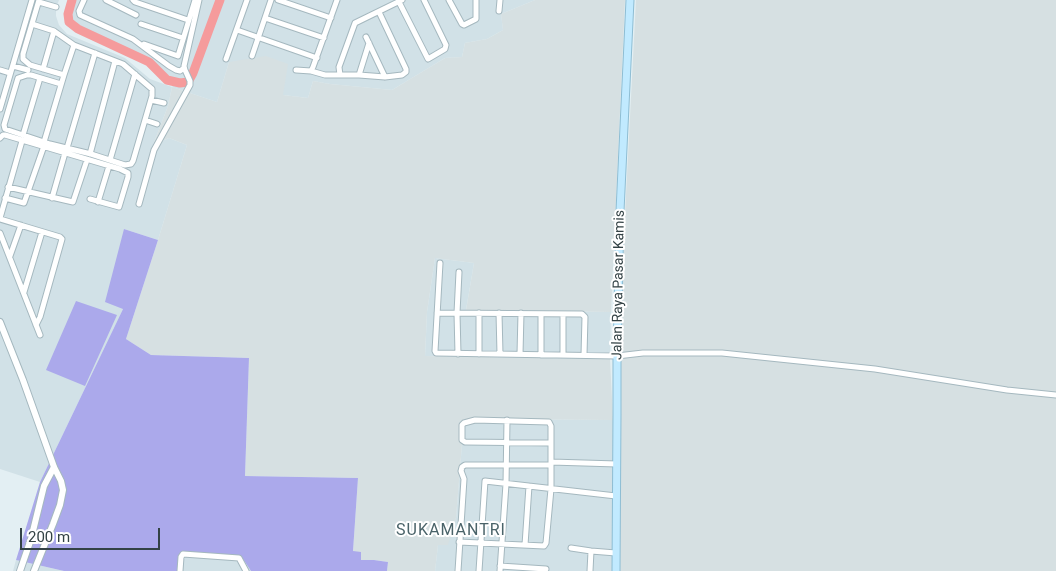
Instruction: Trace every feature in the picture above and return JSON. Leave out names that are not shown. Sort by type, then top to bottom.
[{"type":"main road","name":"Jalan Raya Pasar Kamis","points":[[616,571],[620,211],[630,0]]},
{"type":"street","points":[[0,109],[32,0]]},
{"type":"street","points":[[84,0],[79,12],[80,15],[133,39],[176,70],[186,71]]},
{"type":"street","points":[[106,0],[136,15]]},
{"type":"street","points":[[133,0],[134,2],[188,20]]},
{"type":"street","points":[[139,204],[154,150],[189,88],[190,81],[186,71],[194,19],[194,0]]},
{"type":"street","points":[[144,44],[178,56],[194,0]]},
{"type":"street","points":[[226,59],[247,0]]},
{"type":"street","points":[[252,56],[272,0]]},
{"type":"street","points":[[278,0],[331,18]]},
{"type":"street","points":[[311,71],[337,0]]},
{"type":"street","points":[[340,75],[339,67],[355,23],[401,1],[427,58],[430,59],[445,50],[446,45],[424,0]]},
{"type":"street","points":[[449,0],[463,25],[476,19],[475,1]]},
{"type":"street","points":[[499,11],[500,0]]},
{"type":"street","points":[[56,7],[39,1],[23,59],[28,70],[40,78],[61,84]]},
{"type":"street","points":[[296,70],[311,71],[325,75],[385,77],[402,75],[406,72],[406,69],[379,12]]},
{"type":"street","points":[[265,18],[324,38]]},
{"type":"street","points":[[0,138],[2,135],[5,135],[23,138],[66,151],[87,160],[128,165],[132,163],[151,100],[152,89],[123,64],[74,44],[54,31],[32,24]]},
{"type":"street","points":[[141,24],[183,38]]},
{"type":"street","points":[[236,30],[317,58]]},
{"type":"street","points":[[43,69],[54,31]]},
{"type":"street","points":[[366,37],[385,77]]},
{"type":"street","points":[[359,75],[369,43]]},
{"type":"street","points":[[5,198],[24,203],[29,192],[74,44]]},
{"type":"street","points":[[52,198],[95,53]]},
{"type":"street","points":[[90,154],[115,61]]},
{"type":"street","points":[[13,66],[28,70],[43,69],[64,75]]},
{"type":"street","points":[[0,70],[10,73]]},
{"type":"street","points":[[23,138],[6,130],[4,125],[16,82],[28,70]]},
{"type":"street","points":[[98,202],[135,74]]},
{"type":"street","points":[[36,325],[62,241],[60,237],[0,219],[40,78]]},
{"type":"street","points":[[151,100],[164,103]]},
{"type":"street","points":[[145,120],[156,124]]},
{"type":"street","points":[[66,151],[90,154],[128,173],[118,208],[90,199]]},
{"type":"street","points":[[8,187],[73,202],[87,160]]},
{"type":"street","points":[[10,257],[21,225]]},
{"type":"street","points":[[23,292],[42,232]]},
{"type":"street","points":[[0,235],[40,335]]},
{"type":"street","points":[[440,263],[436,313],[436,353],[617,356],[643,353],[729,354],[875,369],[1007,390],[1056,393]]},
{"type":"street","points":[[458,354],[459,272]]},
{"type":"street","points":[[436,313],[583,314],[585,317],[584,355]]},
{"type":"street","points":[[479,313],[479,354]]},
{"type":"street","points":[[499,313],[500,354]]},
{"type":"street","points":[[520,354],[521,313]]},
{"type":"street","points":[[541,314],[541,354]]},
{"type":"street","points":[[563,314],[563,355]]},
{"type":"street","points":[[0,322],[63,490],[60,505],[34,571]]},
{"type":"street","points":[[507,420],[506,484],[500,569],[546,568]]},
{"type":"street","points":[[460,542],[525,546],[545,545],[551,489],[551,426],[549,422],[466,421],[462,425],[462,440],[465,442],[550,443]]},
{"type":"street","points":[[458,571],[464,479],[461,471],[462,466],[617,464]]},
{"type":"street","points":[[20,571],[31,539],[44,486],[54,467]]},
{"type":"street","points":[[479,571],[485,482],[616,496]]},
{"type":"street","points":[[525,546],[529,486]]},
{"type":"street","points":[[571,548],[616,553]]},
{"type":"street","points":[[590,571],[591,551]]},
{"type":"street","points":[[180,571],[180,557],[183,554],[239,558],[246,571]]},
{"type":"shaded area","points":[[0,0],[59,0],[56,16],[59,25],[67,34],[125,58],[150,79],[172,87],[168,106],[153,145],[169,138],[187,145],[158,240],[124,229],[123,309],[40,482],[0,469]]},
{"type":"shaded area","points":[[69,0],[535,0],[501,14],[503,30],[487,39],[465,43],[462,57],[445,58],[392,90],[313,81],[308,98],[283,95],[229,62],[217,102],[172,87],[176,81],[161,73],[131,51],[72,26],[66,19],[66,8]]},
{"type":"shaded area","points":[[535,0],[625,0],[611,312],[466,310],[474,263],[435,258],[427,312],[425,356],[610,359],[613,420],[464,419],[456,518],[448,545],[438,545],[435,571],[387,571],[388,562],[360,560],[353,551],[358,478],[245,476],[249,358],[151,355],[126,339],[187,145],[169,138],[153,145],[168,106],[172,87],[217,102],[229,62],[266,56],[288,64],[283,95],[308,98],[313,81],[392,90],[445,58],[462,57],[465,43],[487,39],[503,30],[501,14]]},
{"type":"shaded area","points":[[636,0],[1056,0],[1056,571],[620,571],[620,312]]},
{"type":"shaded area","points":[[124,229],[158,240],[126,339],[151,355],[249,358],[245,476],[358,478],[353,551],[361,552],[361,560],[388,562],[387,571],[251,571],[241,556],[179,555],[178,571],[64,571],[16,560],[40,482],[123,309],[105,302]]},
{"type":"shaded area","points":[[435,258],[474,263],[466,310],[611,312],[610,359],[425,356],[427,312]]},
{"type":"shaded area","points":[[76,301],[117,315],[85,386],[46,370]]},
{"type":"shaded area","points":[[464,419],[613,420],[613,571],[435,571],[438,545],[456,518]]},
{"type":"shaded area","points":[[179,555],[241,556],[251,571],[178,571]]},
{"type":"shaded area","points":[[16,560],[64,571],[13,571]]},
{"type":"waterway","points":[[72,0],[68,14],[69,22],[78,29],[149,62],[167,80],[180,83],[188,82],[193,73],[220,0]]},
{"type":"district","name":"SUKAMANTRI","points":[[451,531]]}]
